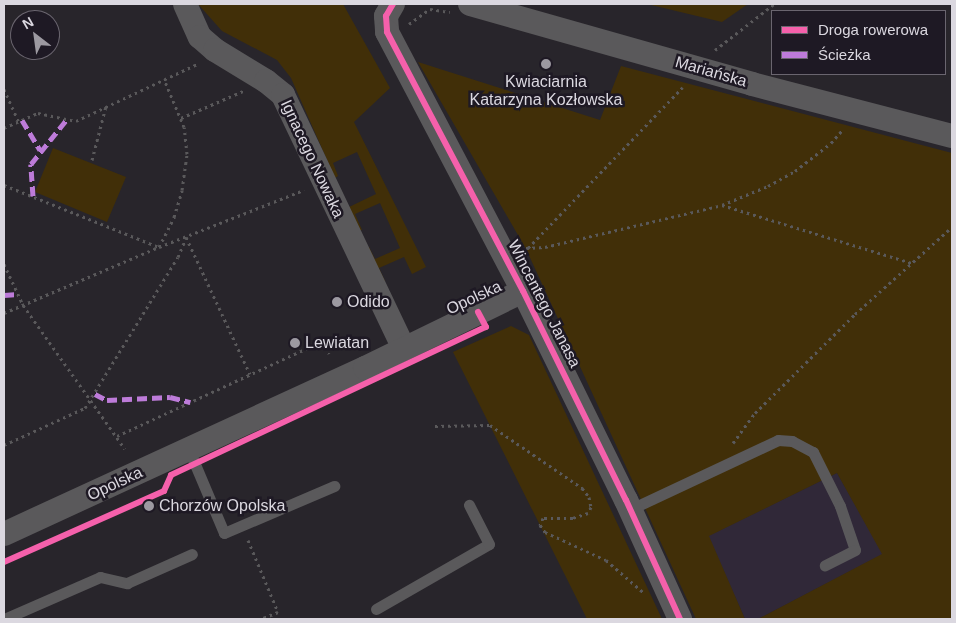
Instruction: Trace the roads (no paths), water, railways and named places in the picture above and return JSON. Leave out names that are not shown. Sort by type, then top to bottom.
[{"type":"street","name":"Ignacego Nowaka","points":[[185,4],[200,36],[215,50],[266,81],[283,95],[403,347]]},
{"type":"street","name":"Wincentego Janasa","points":[[393,4],[386,16],[387,32],[516,254],[523,291],[631,509],[680,619]]},
{"type":"street","name":"Mariańska","points":[[462,8],[698,75],[952,136]]},
{"type":"street","name":"Opolska","points":[[4,534],[365,368],[403,347],[523,291]]},
{"type":"lane","points":[[631,509],[778,440],[805,446],[813,452],[840,506],[854,550],[825,565]]},
{"type":"lane","points":[[189,450],[224,533],[334,486]]},
{"type":"lane","points":[[376,609],[489,544],[469,505]]},
{"type":"lane","points":[[4,619],[100,577],[127,582],[192,554]]},
{"type":"place","name":"Kwiaciarnia Katarzyna Kozłowska","points":[[546,64]]},
{"type":"place","name":"Odido","points":[[337,302]]},
{"type":"place","name":"Lewiatan","points":[[295,343]]},
{"type":"place","name":"Chorzów Opolska","points":[[149,506]]}]
